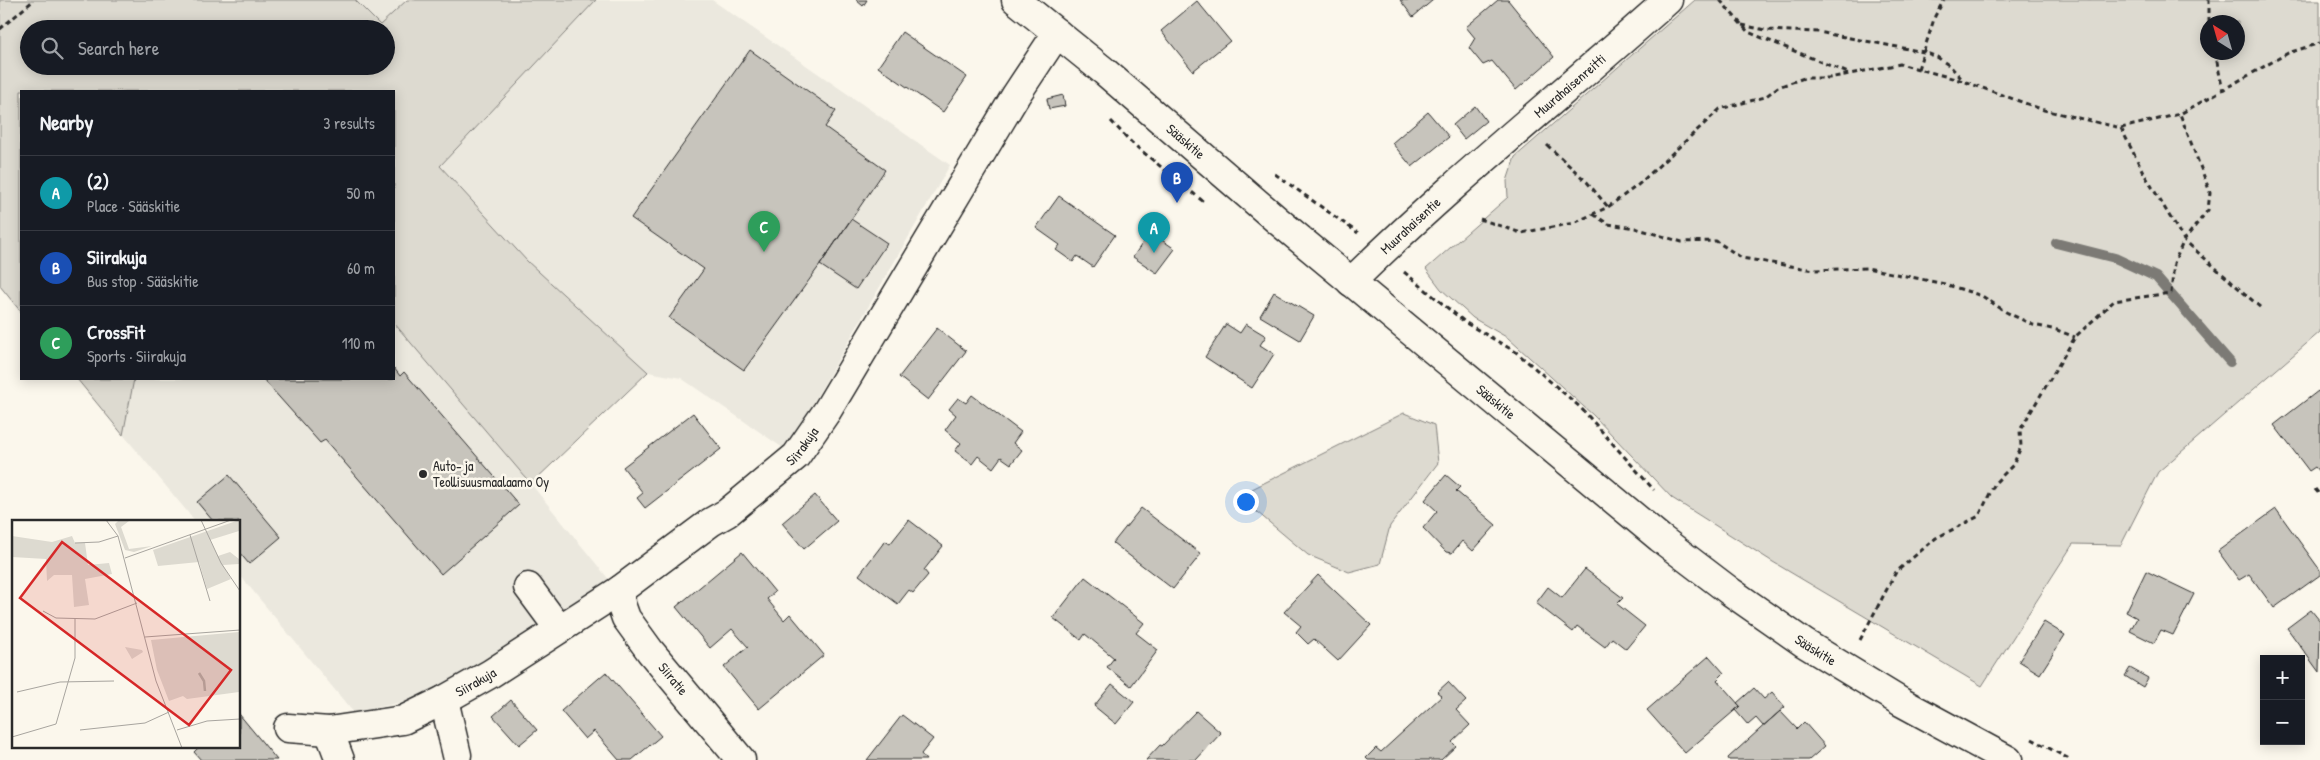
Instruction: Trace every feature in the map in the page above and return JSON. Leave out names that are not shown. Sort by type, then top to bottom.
[{"type":"street","name":"Sääskitie","points":[[1016,0],[1627,511],[1731,592],[1804,643],[1901,702],[2008,760]]},
{"type":"street","name":"Muurahaisenreitti","points":[[1471,170],[1668,0]]},
{"type":"street","name":"Siirakuja","points":[[288,728],[329,731],[403,720],[444,700],[490,674],[620,590],[711,522],[727,513],[796,456],[827,412],[1001,120],[1057,33]]},
{"type":"street","name":"Muurahaisentie","points":[[1351,282],[1393,240],[1471,170]]},
{"type":"street","points":[[528,587],[560,630]]},
{"type":"street","name":"Siiratie","points":[[620,590],[621,604],[626,618],[650,651],[741,760]]},
{"type":"street","points":[[444,700],[457,755]]},
{"type":"street","points":[[329,731],[340,760]]},
{"type":"path","points":[[0,29],[34,0]]},
{"type":"path","points":[[1720,0],[1748,32],[1849,73]]},
{"type":"path","points":[[1918,69],[1935,16],[1944,0]]},
{"type":"path","points":[[2209,0],[2209,15]]},
{"type":"path","points":[[1742,25],[1765,30],[1818,32],[1924,52],[1937,57],[1950,66],[1963,81]]},
{"type":"path","points":[[1480,219],[1521,233],[1574,223],[1608,207],[1638,185],[1720,109],[1765,97],[1778,87],[1804,78],[1829,78],[1900,64],[1963,81],[2044,110],[2121,128],[2180,114],[2288,53],[2320,42]]},
{"type":"path","points":[[2217,60],[2223,91]]},
{"type":"path","points":[[1860,641],[1896,572],[1936,538],[1979,516],[1995,483],[2013,465],[2021,447],[2020,430],[2076,337],[2114,301],[2171,293],[2174,263],[2184,240],[2208,210],[2210,192],[2180,114]]},
{"type":"path","points":[[1107,117],[1132,143],[1205,203]]},
{"type":"path","points":[[1524,124],[1587,182],[1608,207]]},
{"type":"path","points":[[2121,128],[2139,165],[2184,240],[2261,308]]},
{"type":"path","points":[[1593,214],[1608,224],[1635,228],[1682,242],[1716,241],[1742,258],[1814,270],[1867,268],[1945,284],[1982,296],[2006,312],[2033,325],[2057,330],[2076,337]]},
{"type":"path","points":[[1402,268],[1405,273],[1466,323],[1516,352],[1580,407],[1658,494]]},
{"type":"path","points":[[2315,489],[2320,496]]},
{"type":"path","points":[[1852,636],[1868,646]]},
{"type":"path","points":[[2028,737],[2071,760]]},
{"type":"shaded area","points":[[0,0],[712,0],[950,165],[786,450],[681,378],[648,372],[531,484],[611,582],[513,645],[420,698],[354,713],[240,575],[240,520],[194,520],[78,380],[395,380],[395,90],[20,90],[20,311],[0,287]]},
{"type":"shaded area","points":[[0,0],[355,0],[375,20],[20,20],[20,75],[395,75],[395,20],[385,20],[407,0],[596,0],[440,166],[527,261],[648,372],[531,484],[395,324],[395,90],[20,90],[20,311],[0,286]]},
{"type":"shaded area","points":[[1695,0],[2320,0],[2320,332],[2158,472],[2121,545],[2073,544],[1982,686],[1773,562],[1672,498],[1594,416],[1508,338],[1473,318],[1441,289],[1426,269],[1508,197],[1507,181],[1515,157]]},
{"type":"shaded area","points":[[78,380],[134,380],[123,435]]},
{"type":"shaded area","points":[[1404,413],[1434,425],[1438,463],[1390,526],[1380,564],[1349,572],[1308,555],[1238,496]]},
{"type":"building","points":[[856,0],[867,0],[863,6]]},
{"type":"building","points":[[1400,0],[1433,0],[1413,17]]},
{"type":"building","points":[[1498,0],[1508,0],[1554,57],[1516,90],[1492,61],[1483,65],[1469,48],[1475,38],[1466,27]]},
{"type":"building","points":[[1197,1],[1230,41],[1193,71],[1161,31]]},
{"type":"building","points":[[902,32],[967,77],[943,112],[878,67]]},
{"type":"building","points":[[750,50],[836,111],[825,127],[885,170],[820,265],[744,370],[669,318],[704,269],[631,218]]},
{"type":"building","points":[[1063,95],[1065,106],[1049,109],[1047,99]]},
{"type":"building","points":[[1475,106],[1486,121],[1464,139],[1453,125]]},
{"type":"building","points":[[1428,112],[1449,137],[1412,167],[1392,143]]},
{"type":"building","points":[[1059,196],[1115,235],[1093,267],[1077,256],[1073,262],[1056,250],[1060,245],[1036,228]]},
{"type":"building","points":[[851,219],[887,243],[856,289],[820,265]]},
{"type":"building","points":[[1150,232],[1175,249],[1157,273],[1133,257]]},
{"type":"building","points":[[1274,292],[1314,316],[1300,340],[1260,316]]},
{"type":"building","points":[[1226,324],[1240,333],[1246,324],[1266,336],[1260,345],[1274,354],[1252,388],[1205,357]]},
{"type":"building","points":[[937,328],[966,351],[928,400],[899,377]]},
{"type":"building","name":"Auto- ja Teollisuusmaalaamo Oy","points":[[395,369],[400,376],[404,372],[519,505],[441,574],[325,440],[320,443],[264,380],[395,380]]},
{"type":"building","points":[[2318,391],[2320,394],[2320,473],[2315,467],[2309,471],[2274,425]]},
{"type":"building","points":[[972,395],[1021,432],[1013,443],[1022,450],[1011,464],[1001,457],[993,468],[978,456],[972,464],[955,451],[961,443],[945,430],[956,415],[949,409],[958,398],[966,403]]},
{"type":"building","points":[[693,413],[721,449],[645,508],[637,498],[643,493],[623,467]]},
{"type":"building","points":[[229,475],[281,537],[249,564],[240,553],[240,520],[212,520],[197,502]]},
{"type":"building","points":[[1446,475],[1460,487],[1456,491],[1496,525],[1473,551],[1462,541],[1452,553],[1446,552],[1423,528],[1437,511],[1425,500]]},
{"type":"building","points":[[815,495],[837,521],[804,549],[782,523]]},
{"type":"building","points":[[1141,508],[1201,554],[1173,589],[1113,543]]},
{"type":"building","points":[[2276,509],[2320,570],[2320,575],[2274,608],[2249,574],[2239,580],[2218,551]]},
{"type":"building","points":[[909,520],[943,546],[924,570],[928,575],[913,593],[909,590],[898,604],[859,575],[885,541],[890,544]]},
{"type":"building","points":[[742,552],[775,592],[767,599],[784,620],[790,614],[824,655],[759,709],[724,667],[748,647],[732,629],[710,648],[676,607]]},
{"type":"building","points":[[1585,569],[1623,598],[1617,604],[1645,626],[1626,649],[1612,638],[1605,647],[1577,626],[1573,632],[1536,603],[1548,587],[1562,598]]},
{"type":"building","points":[[2146,571],[2194,594],[2173,635],[2161,630],[2154,643],[2130,631],[2137,618],[2126,612]]},
{"type":"building","points":[[1318,575],[1371,625],[1338,661],[1314,639],[1308,644],[1296,632],[1301,626],[1284,612]]},
{"type":"building","points":[[1085,577],[1144,623],[1136,633],[1158,650],[1131,686],[1107,667],[1114,658],[1085,634],[1081,640],[1053,618]]},
{"type":"building","points":[[2311,610],[2320,621],[2319,672],[2287,628]]},
{"type":"building","points":[[2044,622],[2065,635],[2040,674],[2019,661]]},
{"type":"building","points":[[1709,656],[1724,673],[1717,680],[1740,706],[1685,753],[1647,710]]},
{"type":"building","points":[[2130,668],[2148,678],[2143,687],[2125,676]]},
{"type":"building","points":[[606,672],[661,736],[632,760],[619,760],[594,731],[585,739],[561,711]]},
{"type":"building","points":[[1448,682],[1466,701],[1456,710],[1470,725],[1452,742],[1456,746],[1441,760],[1368,760],[1366,758],[1376,748],[1381,752],[1442,696],[1437,692]]},
{"type":"building","points":[[1112,684],[1134,702],[1116,724],[1094,706]]},
{"type":"building","points":[[1754,688],[1764,699],[1772,692],[1785,707],[1763,726],[1756,718],[1748,725],[1735,710],[1740,706],[1737,703]]},
{"type":"building","points":[[511,700],[537,730],[519,745],[493,716]]},
{"type":"building","points":[[1196,711],[1221,733],[1196,760],[1146,760],[1160,745],[1162,746]]},
{"type":"building","points":[[1780,711],[1797,729],[1804,722],[1825,746],[1809,760],[1729,760],[1728,758]]},
{"type":"building","points":[[240,715],[277,760],[201,760],[194,752],[198,748],[240,748]]},
{"type":"building","points":[[902,715],[933,739],[921,754],[926,760],[867,760]]},
{"type":"waterway","points":[[2056,243],[2115,258],[2156,277],[2230,362]]},
{"type":"place","name":"Siirakuja","points":[[1177,203]]},
{"type":"place","name":"CrossFit","points":[[764,252]]},
{"type":"place","name":"(2)","points":[[1154,253]]},
{"type":"place","name":"Auto- ja Teollisuusmaalaamo Oy","points":[[423,474]]}]
